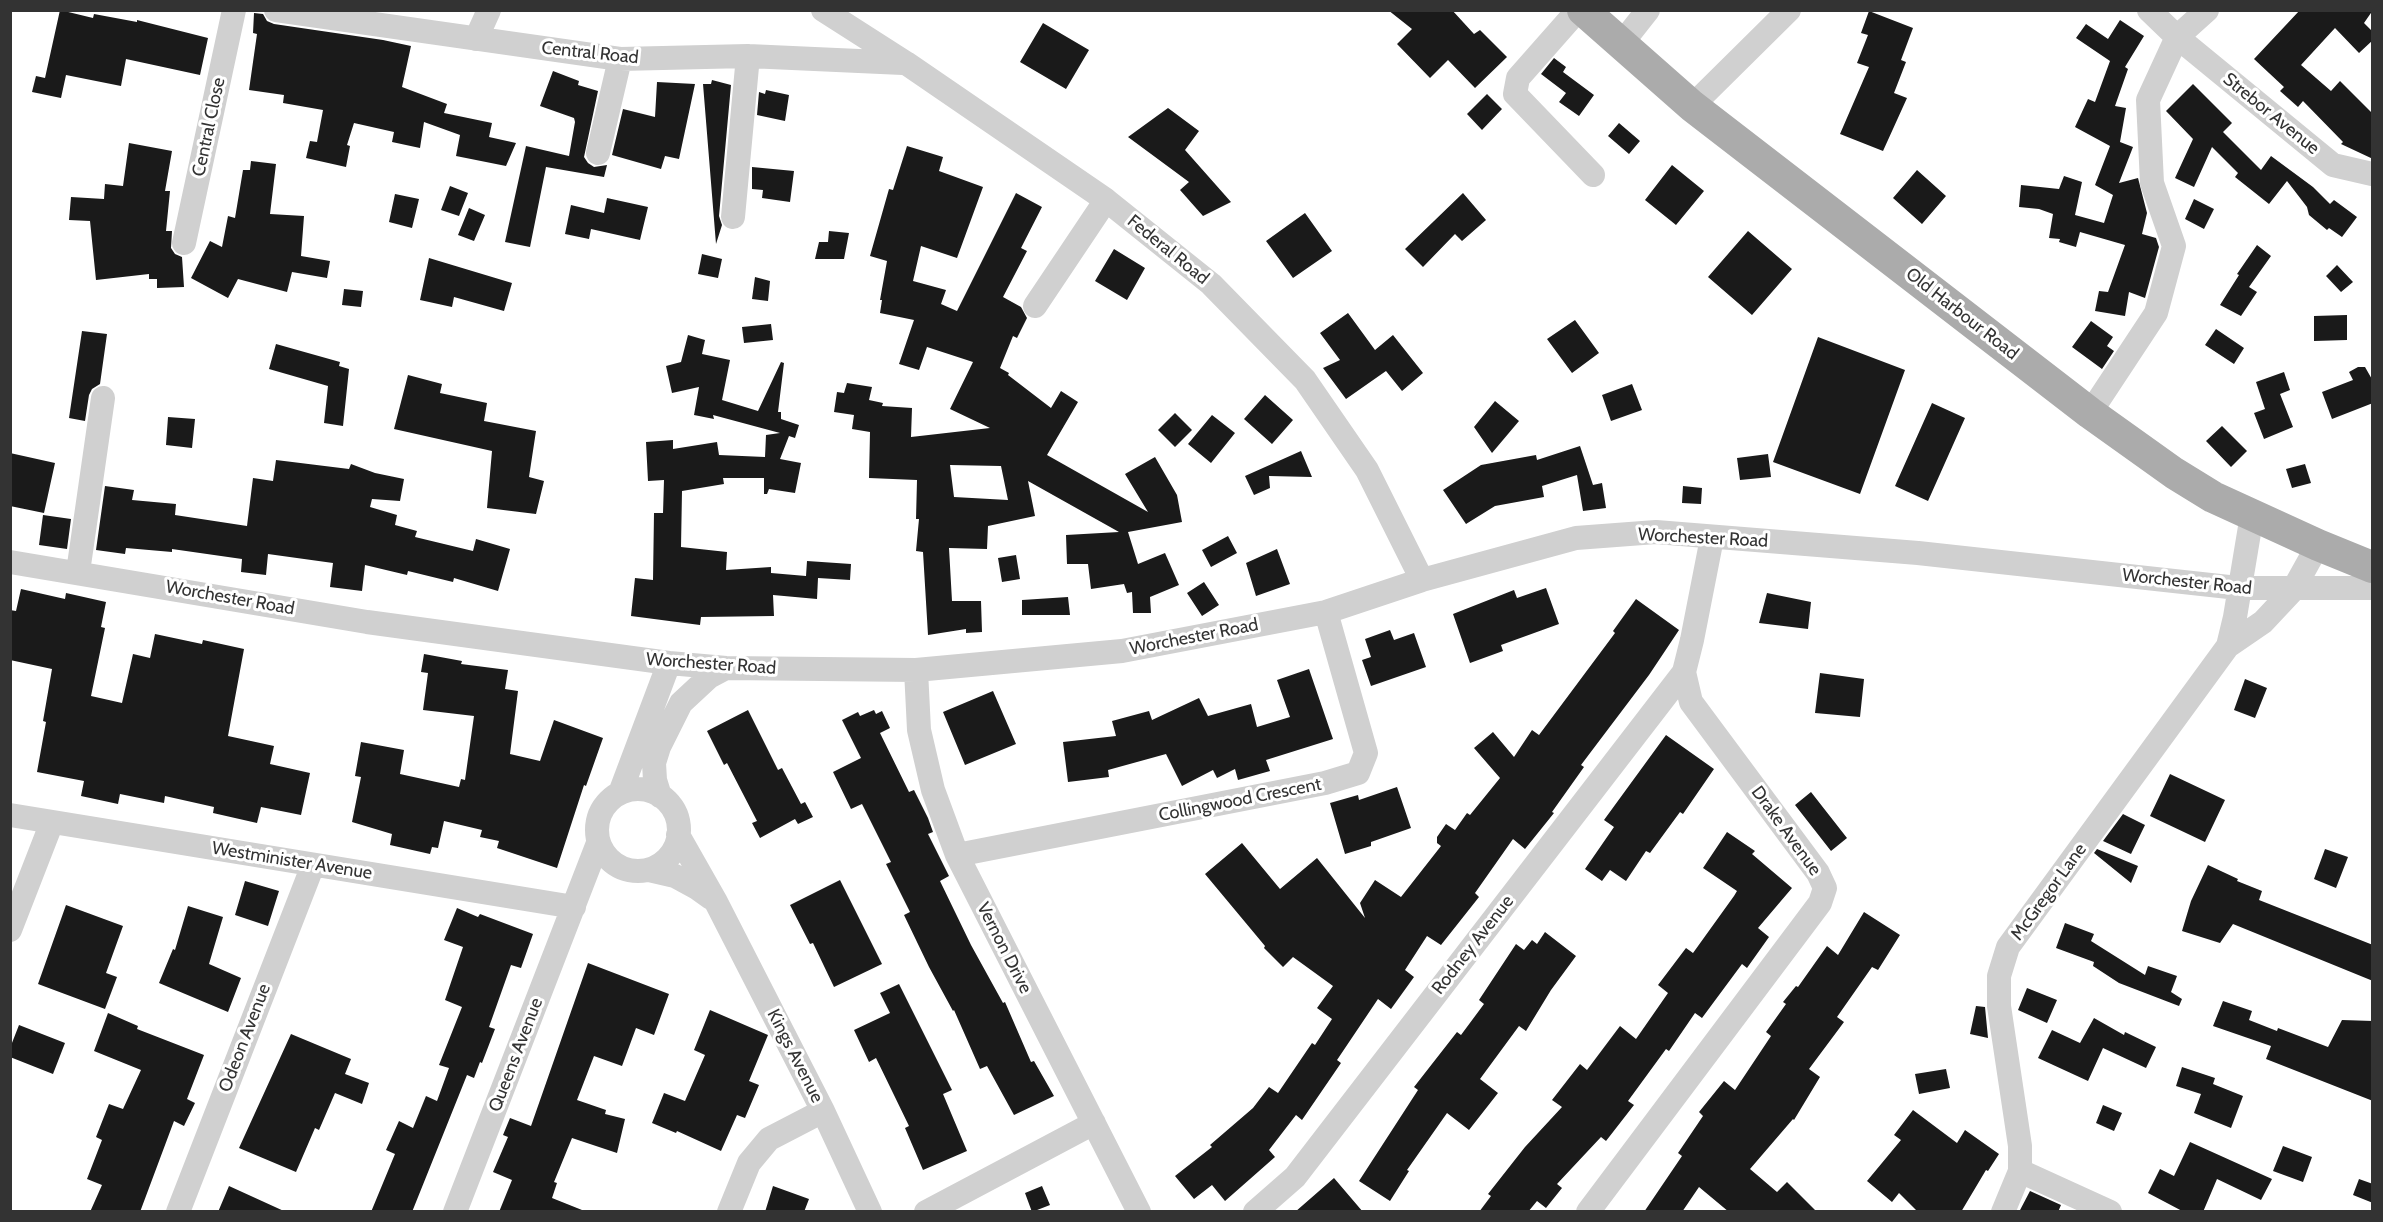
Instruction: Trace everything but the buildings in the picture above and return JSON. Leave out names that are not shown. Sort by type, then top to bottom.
[{"type":"main road","name":"Old Harbour Road","points":[[1583,10],[1692,106],[2090,413],[2174,473],[2213,497],[2318,545],[2373,567]]},
{"type":"street","name":"Central Close","points":[[184,243],[234,10]]},
{"type":"street","name":"Central Road","points":[[276,10],[620,59],[748,56],[906,63]]},
{"type":"street","points":[[476,39],[489,10]]},
{"type":"street","name":"Federal Road","points":[[823,10],[906,63],[1106,200],[1211,284],[1305,380],[1367,470],[1422,580]]},
{"type":"street","points":[[1578,10],[1518,78],[1515,94],[1593,175]]},
{"type":"street","points":[[1622,43],[1648,10]]},
{"type":"street","points":[[1692,106],[1789,10]]},
{"type":"street","name":"Strebor Avenue","points":[[2149,10],[2177,37],[2333,165],[2373,174]]},
{"type":"street","points":[[2090,413],[2156,313],[2174,246],[2152,183],[2148,100],[2177,37],[2207,10]]},
{"type":"street","points":[[733,218],[748,56]]},
{"type":"street","points":[[598,153],[620,59]]},
{"type":"street","points":[[1035,306],[1106,200]]},
{"type":"street","points":[[78,572],[104,398]]},
{"type":"street","name":"McGregor Lane","points":[[2228,646],[2252,515]]},
{"type":"street","name":"Worchester Road","points":[[10,562],[367,622],[669,663],[726,668],[916,670],[1122,651],[1326,612],[1422,580],[1576,538],[1656,532],[1918,553],[2238,588],[2293,590],[2373,588]]},
{"type":"street","name":"Drake Avenue","points":[[1588,1212],[1820,903],[1825,888],[1818,873],[1691,702],[1684,672],[1712,538]]},
{"type":"street","name":"McGregor Lane","points":[[2002,1212],[2020,1171],[2020,1146],[1999,1006],[1999,976],[2008,947],[2228,646],[2263,622],[2293,590],[2318,545]]},
{"type":"street","name":"Collingwood Crescent","points":[[957,855],[1325,783],[1358,773],[1365,753],[1326,612]]},
{"type":"street","points":[[620,793],[669,663]]},
{"type":"street","points":[[660,796],[655,780],[654,763],[659,747],[681,703],[709,676],[726,668]]},
{"type":"street","name":"Vernon Drive","points":[[916,670],[919,730],[933,790],[957,855],[1139,1212]]},
{"type":"street","name":"Rodney Avenue","points":[[1256,1212],[1295,1177],[1684,672]]},
{"type":"street","points":[[576,902],[606,881],[641,871],[663,862],[673,850],[678,835],[677,820],[671,806],[660,796],[647,790],[633,789],[620,793],[610,800],[598,820],[598,843],[606,857],[618,866],[641,871]]},
{"type":"street","name":"Westminister Avenue","points":[[10,815],[313,865],[576,902]]},
{"type":"street","points":[[10,930],[52,822]]},
{"type":"street","name":"Kings Avenue","points":[[678,835],[716,902],[823,1111],[870,1212]]},
{"type":"street","name":"Queens Avenue","points":[[455,1212],[598,843]]},
{"type":"street","name":"Odeon Avenue","points":[[177,1212],[313,865]]},
{"type":"street","name":"Kings Avenue","points":[[641,871],[675,876],[716,902]]},
{"type":"street","points":[[729,1212],[749,1163],[769,1139],[823,1111]]},
{"type":"street","points":[[926,1212],[1094,1123]]},
{"type":"street","points":[[2020,1171],[2110,1212]]}]
